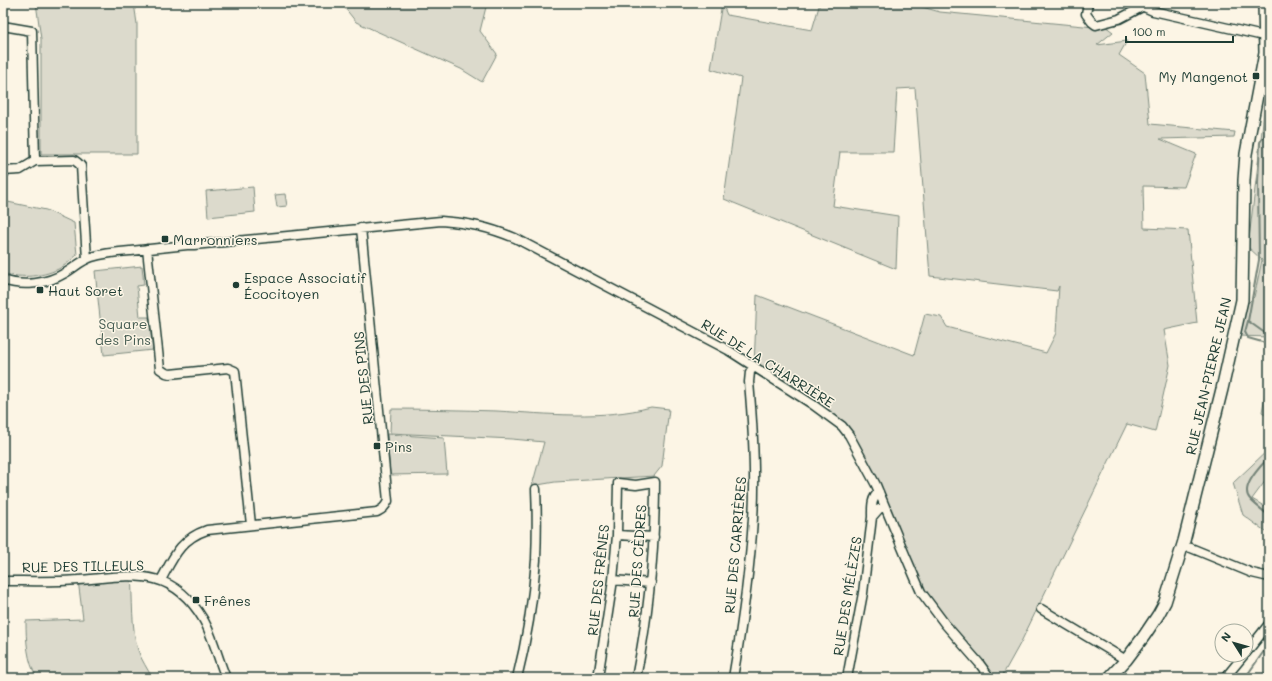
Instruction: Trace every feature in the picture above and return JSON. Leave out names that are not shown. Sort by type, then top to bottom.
[{"type":"main road","name":"RUE JEAN-PIERRE JEAN","points":[[1109,678],[1126,660],[1158,615],[1167,594],[1182,546],[1222,389],[1242,300],[1244,180],[1246,154],[1266,53],[1264,3]]},
{"type":"street","points":[[1088,3],[1086,14],[1096,25],[1119,19],[1139,5],[1162,13],[1259,35],[1265,35]]},
{"type":"street","points":[[3,26],[32,31],[35,161]]},
{"type":"street","points":[[3,171],[20,170],[35,161],[74,160],[78,162],[81,166],[87,259]]},
{"type":"street","name":"RUE DE LA CHARRIÈRE","points":[[3,280],[21,284],[43,282],[64,274],[87,259],[104,254],[147,249],[361,228],[441,222],[463,223],[482,226],[498,231],[515,238],[728,350],[812,404],[842,426],[849,435],[879,492],[922,592],[940,619],[979,663],[990,678]]},
{"type":"street","name":"RUE DES PINS","points":[[161,580],[177,551],[190,538],[198,533],[207,530],[377,512],[382,510],[388,501],[361,228]]},
{"type":"street","points":[[147,249],[160,369],[166,374],[228,368],[235,371],[251,525]]},
{"type":"street","name":"RUE DES CARRIÈRES","points":[[734,678],[754,518],[755,465],[749,382],[750,372],[754,366]]},
{"type":"street","name":"RUE DES CÈDRES","points":[[618,484],[636,485],[655,482],[651,583],[636,678]]},
{"type":"street","name":"RUE DES FRÊNES","points":[[598,678],[613,580],[617,535],[618,484]]},
{"type":"street","points":[[517,678],[524,650],[533,593],[536,558],[536,489]]},
{"type":"street","name":"RUE DES MÉLÈZES","points":[[847,678],[863,593],[872,516],[872,503],[874,497],[879,492]]},
{"type":"street","points":[[872,516],[879,509],[885,507]]},
{"type":"street","points":[[617,535],[654,537]]},
{"type":"street","points":[[1182,546],[1191,548],[1252,573],[1269,577]]},
{"type":"street","name":"RUE DES TILLEULS","points":[[3,581],[72,580],[132,576],[161,580],[174,587],[186,597],[198,611],[207,628],[226,678]]},
{"type":"street","points":[[613,580],[651,583]]},
{"type":"street","points":[[1041,609],[1126,660]]},
{"type":"street","points":[[1254,643],[1269,624]]},
{"type":"street","points":[[1225,678],[1238,663]]},
{"type":"green space","points":[[36,3],[134,3],[137,24],[137,154],[41,154],[41,39]]},
{"type":"green space","points":[[341,3],[487,3],[480,31],[497,54],[482,82],[461,69],[356,22]]},
{"type":"green space","points":[[722,3],[727,15],[812,30],[820,3],[908,3],[940,12],[1094,27],[1105,26],[1113,32],[1097,45],[1127,41],[1119,55],[1145,73],[1150,124],[1235,132],[1234,137],[1160,139],[1196,154],[1184,187],[1143,186],[1144,228],[1188,230],[1197,323],[1164,330],[1170,365],[1155,432],[1127,424],[1021,642],[1001,678],[991,678],[928,602],[849,435],[754,366],[757,295],[914,355],[925,314],[941,317],[947,327],[1046,353],[1056,333],[1059,286],[1057,291],[930,276],[915,88],[897,89],[893,152],[840,152],[833,206],[898,216],[896,269],[724,199],[741,78],[711,69]]},
{"type":"green space","points":[[1269,72],[1269,337],[1238,336],[1245,306],[1254,297],[1262,260],[1248,247]]},
{"type":"green space","points":[[253,187],[255,212],[208,217],[206,191]]},
{"type":"green space","points":[[285,194],[287,206],[277,207],[275,195]]},
{"type":"green space","points":[[3,201],[46,210],[74,223],[77,255],[62,267],[41,275],[17,276],[3,273]]},
{"type":"green space","name":"Square des Pins","points":[[142,266],[144,285],[137,286],[140,317],[149,317],[153,350],[104,355],[95,271]]},
{"type":"green space","points":[[1269,375],[1269,417],[1262,412]]},
{"type":"green space","points":[[651,407],[669,409],[662,466],[654,476],[555,482],[532,486],[544,442],[390,433],[391,409],[594,415],[613,414]]},
{"type":"green space","points":[[387,434],[444,438],[447,474],[390,475]]},
{"type":"green space","points":[[1269,449],[1269,476],[1252,499],[1269,509],[1269,534],[1243,515],[1233,483]]},
{"type":"green space","points":[[131,576],[133,623],[136,641],[141,657],[152,678],[37,678],[29,658],[26,621],[83,619],[78,580]]},
{"type":"waterway","points":[[1269,130],[1260,142],[1258,182],[1259,260],[1245,332],[1248,338],[1269,344]]},
{"type":"waterway","points":[[1248,321],[1269,336]]},
{"type":"waterway","points":[[1269,457],[1252,477],[1247,489],[1247,494],[1250,499],[1269,516]]},
{"type":"waterway","points":[[1245,678],[1269,644]]},
{"type":"place","name":"My Mangenot","points":[[1256,76]]},
{"type":"place","name":"Marronniers","points":[[165,239]]},
{"type":"place","name":"Espace Associatif Écocitoyen","points":[[236,285]]},
{"type":"place","name":"Haut Soret","points":[[40,290]]},
{"type":"place","name":"Pins","points":[[377,446]]},
{"type":"place","name":"Frênes","points":[[196,600]]}]
